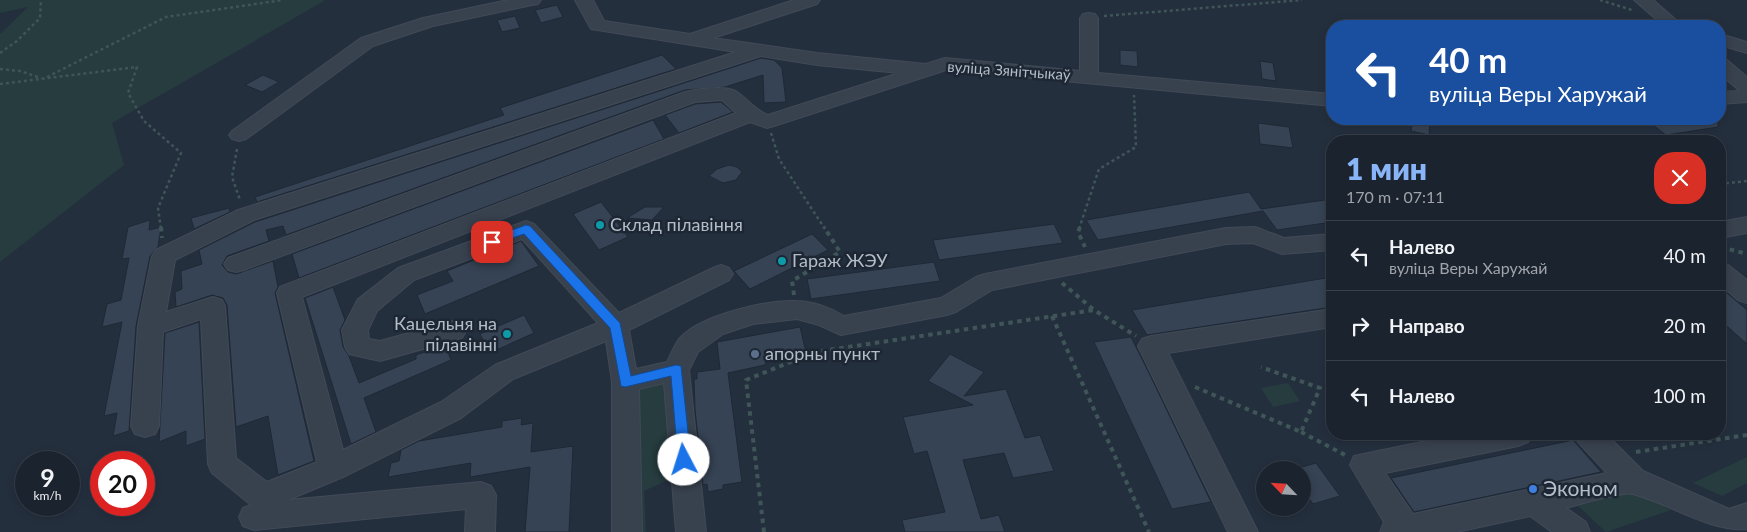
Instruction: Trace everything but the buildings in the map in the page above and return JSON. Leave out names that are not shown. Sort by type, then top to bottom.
[{"type":"street","points":[[239,134],[367,42],[429,22],[532,0]]},
{"type":"street","name":"вуліца Зянітчыкаў","points":[[584,0],[598,24],[817,59],[927,70],[945,64],[1326,99]]},
{"type":"street","points":[[691,39],[812,0]]},
{"type":"street","points":[[1638,5],[1664,20]]},
{"type":"street","points":[[1089,18],[1090,78]]},
{"type":"street","points":[[1726,41],[1747,48]]},
{"type":"street","points":[[145,426],[151,326],[164,256],[246,215],[761,50]]},
{"type":"street","points":[[1726,69],[1747,87]]},
{"type":"street","points":[[333,468],[290,293],[758,118],[927,70]]},
{"type":"street","points":[[236,264],[692,96],[727,94],[758,118]]},
{"type":"street","points":[[1726,98],[1747,96]]},
{"type":"street","points":[[1726,229],[1747,225]]},
{"type":"street","points":[[453,331],[380,351],[358,347],[354,330],[368,305],[406,274],[526,229],[616,326],[625,382],[627,532]]},
{"type":"street","points":[[691,532],[676,370],[689,345],[714,327],[753,315],[797,310],[826,317],[841,326],[947,306],[985,283],[1226,236],[1255,235],[1282,246],[1326,242]]},
{"type":"street","points":[[151,326],[213,306],[222,464],[264,497],[333,468],[450,410],[504,372],[616,326],[720,274]]},
{"type":"street","points":[[1726,276],[1747,294]]},
{"type":"street","points":[[1243,532],[1151,346],[1326,319]]},
{"type":"street","points":[[625,382],[676,370]]},
{"type":"street","points":[[1488,440],[1364,465],[1420,530],[1633,480]]},
{"type":"street","points":[[1594,440],[1633,480],[1726,524]]},
{"type":"street","points":[[254,517],[481,495],[480,532]]},
{"type":"street","points":[[1534,502],[1575,532]]},
{"type":"path","points":[[0,53],[16,41],[40,18],[41,0]]},
{"type":"path","points":[[0,69],[20,71],[44,78],[166,17],[283,0]]},
{"type":"path","points":[[1089,18],[1302,0]]},
{"type":"path","points":[[1600,0],[1638,5]]},
{"type":"path","points":[[0,84],[137,67],[128,93],[144,121],[181,153],[158,208],[164,256]]},
{"type":"path","points":[[1091,262],[1078,232],[1099,169],[1136,147],[1133,82]]},
{"type":"path","points":[[758,118],[779,160],[840,252],[792,281],[797,310]]},
{"type":"path","points":[[239,134],[232,177],[246,215]]},
{"type":"path","points":[[1726,183],[1747,181]]},
{"type":"path","points":[[1726,249],[1747,254]]},
{"type":"path","points":[[1047,271],[1094,310],[1151,346]]},
{"type":"path","points":[[764,532],[746,380],[814,352],[1094,310]]},
{"type":"path","points":[[1052,316],[1149,532]]},
{"type":"path","points":[[1262,367],[1320,388],[1301,432]]},
{"type":"path","points":[[1187,384],[1301,432],[1364,465]]},
{"type":"path","points":[[1726,439],[1747,436]]},
{"type":"path","points":[[1611,457],[1721,440]]},
{"type":"green space","points":[[0,0],[324,1],[112,123],[124,165],[0,262],[0,34],[28,7],[0,13]]},
{"type":"green space","points":[[679,379],[672,478],[644,491],[646,532],[635,532],[632,390]]},
{"type":"green space","points":[[1288,383],[1300,401],[1273,407],[1261,388]]},
{"type":"green space","points":[[1747,457],[1747,483],[1722,496],[1693,483]]},
{"type":"green space","points":[[1635,490],[1671,510],[1606,532],[1578,506]]},
{"type":"place","name":"Склад пілавіння","points":[[600,225]]},
{"type":"place","name":"Гараж ЖЭУ","points":[[782,261]]},
{"type":"place","name":"Кацельня на пілавінні","points":[[507,334]]},
{"type":"place","name":"апорны пункт","points":[[755,354]]},
{"type":"place","name":"Эконом","points":[[1533,489]]},
{"type":"route","points":[[492,242],[526,229],[616,326],[625,382],[676,370],[684,460]]}]
